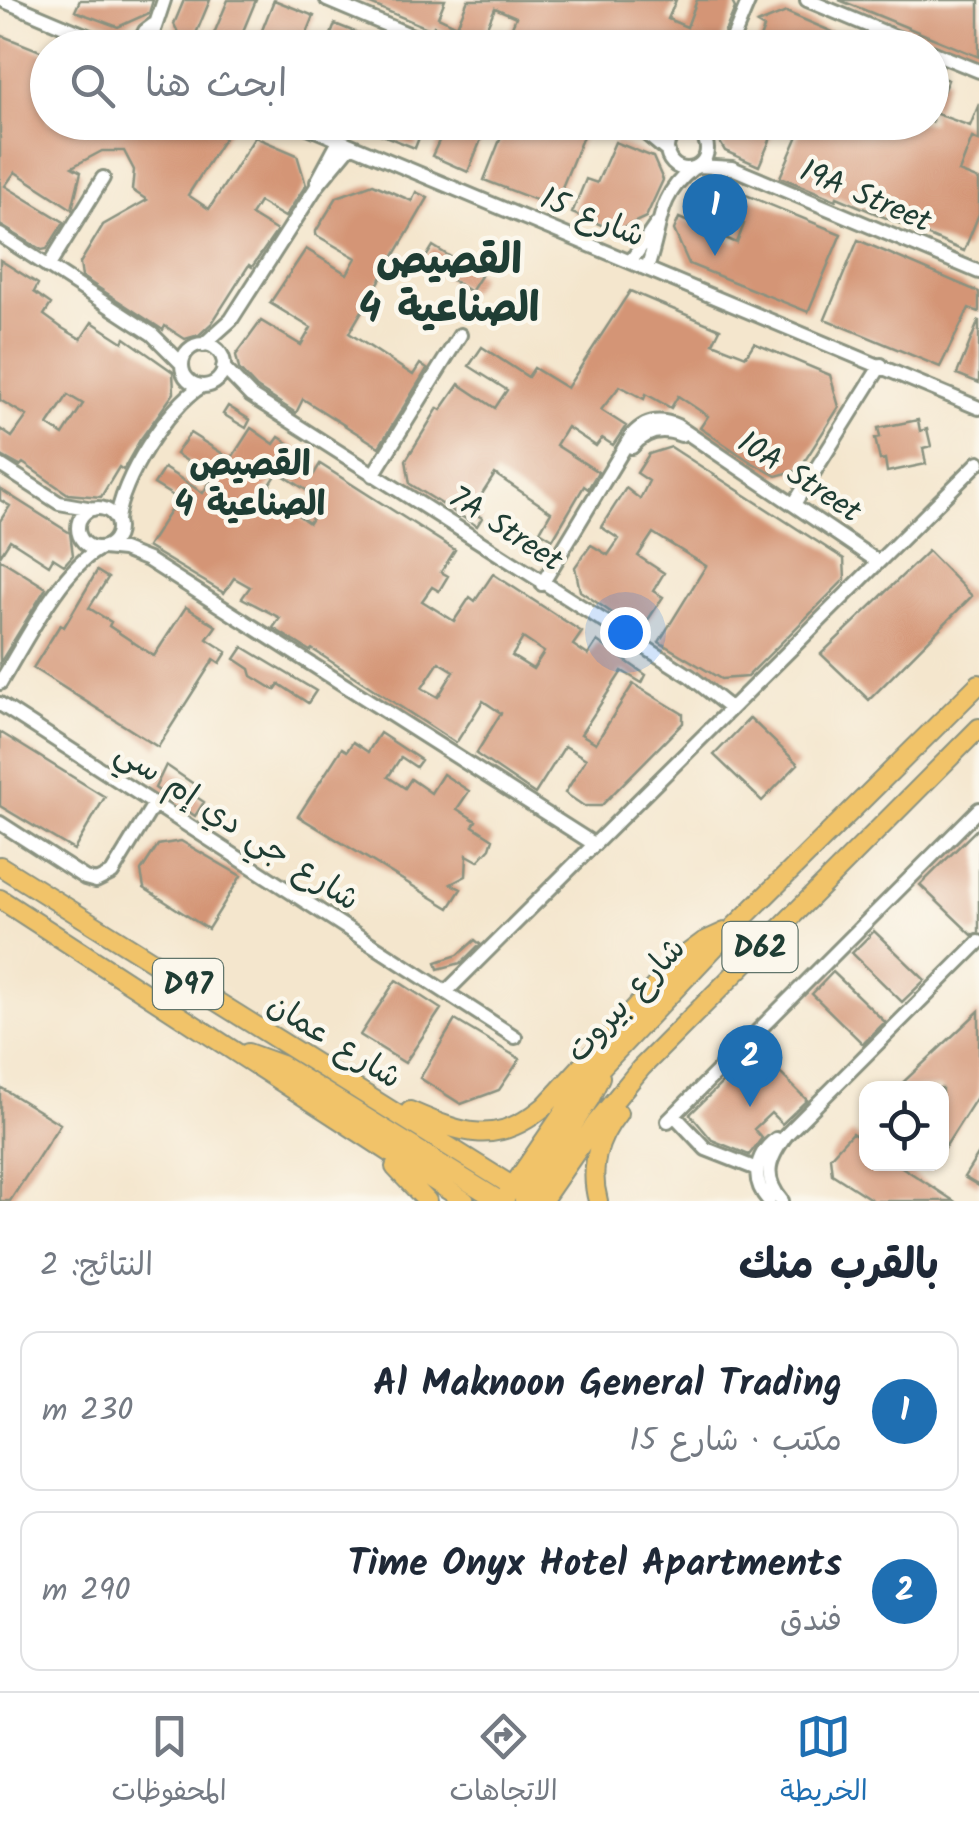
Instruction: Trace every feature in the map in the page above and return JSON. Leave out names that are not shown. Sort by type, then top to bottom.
[{"type":"main road","name":"شارع بيروت","points":[[521,1198],[589,1100],[603,1066],[730,931],[979,684]]},
{"type":"main road","name":"شارع بيروت","points":[[521,1198],[596,1123],[641,1068],[979,728]]},
{"type":"main road","name":"شارع عمان","points":[[0,866],[376,1101],[521,1198]]},
{"type":"main road","name":"شارع عمان","points":[[0,899],[465,1201]]},
{"type":"main road","points":[[376,1101],[394,1104],[462,1132],[498,1132],[519,1125],[546,1106],[687,952],[730,931]]},
{"type":"main road","points":[[228,1048],[281,1066],[521,1198]]},
{"type":"main road","points":[[598,1201],[594,1173],[598,1146],[630,1096],[641,1068]]},
{"type":"main road","points":[[365,1139],[427,1201]]},
{"type":"street","points":[[2,0],[73,30]]},
{"type":"street","points":[[152,30],[164,0]]},
{"type":"street","points":[[327,0],[398,30]]},
{"type":"street","points":[[737,30],[749,0]]},
{"type":"street","points":[[808,0],[879,30]]},
{"type":"street","points":[[146,30],[153,25]]},
{"type":"street","points":[[949,59],[979,71]]},
{"type":"street","name":"شارع 15","points":[[338,140],[979,408]]},
{"type":"street","points":[[653,140],[676,166],[732,168]]},
{"type":"street","points":[[670,140],[670,192]]},
{"type":"street","points":[[703,140],[732,168]]},
{"type":"street","points":[[647,268],[656,225],[670,192],[706,154],[706,140]]},
{"type":"street","points":[[0,682],[64,582],[86,557],[116,538],[123,490],[170,416],[180,390],[186,353],[231,320],[316,186],[322,170],[345,143]]},
{"type":"street","name":"19A Street","points":[[732,168],[979,272]]},
{"type":"street","points":[[48,266],[103,178]]},
{"type":"street","points":[[630,261],[656,225]]},
{"type":"street","points":[[0,235],[152,334],[176,344],[212,347],[251,396]]},
{"type":"street","points":[[170,416],[220,376],[231,320]]},
{"type":"street","points":[[152,334],[188,380],[251,396]]},
{"type":"street","points":[[373,475],[460,335]]},
{"type":"street","points":[[794,504],[880,365]]},
{"type":"street","name":"7A Street","points":[[251,396],[690,676],[730,708]]},
{"type":"street","name":"10A Street","points":[[542,584],[620,461],[638,440],[652,432],[669,430],[692,439],[877,561]]},
{"type":"street","points":[[446,992],[979,462]]},
{"type":"street","points":[[0,466],[59,503],[111,512],[148,560]]},
{"type":"street","points":[[64,582],[77,552],[82,517],[123,490]]},
{"type":"street","points":[[59,503],[85,543],[123,550],[148,560],[594,844]]},
{"type":"street","name":"شارع جي دي إم سي","points":[[0,704],[515,1036]]},
{"type":"street","points":[[0,823],[85,878],[96,880],[112,873],[154,804]]},
{"type":"street","points":[[756,1169],[706,1149],[671,1118],[979,810]]},
{"type":"street","points":[[782,1201],[773,1190],[768,1170],[774,1151],[786,1134],[979,942]]},
{"type":"street","points":[[769,1201],[759,1186],[756,1169],[768,1146],[786,1134]]},
{"type":"building","points":[[80,0],[153,0],[149,13],[118,27],[75,11]]},
{"type":"building","points":[[184,0],[210,0],[198,30],[177,30],[174,24]]},
{"type":"building","points":[[228,0],[256,0],[244,30],[216,30]]},
{"type":"building","points":[[274,0],[314,16],[308,30],[262,30]]},
{"type":"building","points":[[361,0],[445,0],[438,17],[457,26],[468,0],[676,0],[668,19],[687,27],[697,0],[731,0],[735,8],[726,30],[511,30],[516,17],[495,8],[486,30],[442,30],[434,26],[432,30]]},
{"type":"building","points":[[839,0],[979,0],[979,57],[949,45],[949,30],[913,30]]},
{"type":"building","points":[[786,12],[827,30],[763,30],[757,24]]},
{"type":"building","points":[[0,35],[30,47],[30,140],[223,140],[188,195],[209,209],[253,140],[297,155],[306,185],[285,217],[259,202],[251,215],[277,231],[252,267],[249,265],[212,323],[199,335],[185,339],[165,326],[163,330],[82,277],[80,263],[103,225],[147,200],[132,190],[134,170],[124,151],[102,151],[72,167],[81,172],[72,209],[15,172],[5,186],[64,222],[47,249],[42,250],[0,225]]},
{"type":"building","points":[[979,104],[979,141],[972,138],[959,172],[979,180],[979,214],[964,251],[780,177],[796,140],[949,140],[949,118],[970,126]]},
{"type":"building","points":[[395,140],[418,140],[415,148]]},
{"type":"building","points":[[440,140],[481,140],[468,172],[432,156]]},
{"type":"building","points":[[500,140],[581,140],[554,207],[484,180]]},
{"type":"building","points":[[719,140],[770,140],[759,166],[725,151]]},
{"type":"building","points":[[615,142],[653,157],[663,180],[646,217],[616,231],[572,213],[586,179],[597,183]]},
{"type":"building","points":[[712,181],[841,234],[808,312],[689,264],[674,230],[679,218],[737,243],[744,224],[687,201],[691,190]]},
{"type":"building","points":[[373,184],[412,201],[416,192],[428,198],[349,333],[413,375],[420,364],[427,369],[379,447],[303,399],[296,413],[257,388],[239,369],[236,355],[261,321],[301,345],[311,328],[270,303],[306,249],[347,274],[356,258],[316,235],[316,231],[337,197]]},
{"type":"building","points":[[858,240],[979,292],[979,312],[969,308],[940,367],[825,319]]},
{"type":"building","points":[[433,246],[481,276],[471,292],[423,262]]},
{"type":"building","points":[[0,260],[38,284],[34,292],[51,304],[44,315],[62,328],[81,339],[92,322],[123,342],[125,338],[173,372],[174,393],[101,497],[68,494],[23,463],[20,466],[0,455],[0,429],[12,437],[27,416],[0,400]],"holes":[[[68,395],[83,404],[63,435],[48,425]]]},
{"type":"building","points":[[630,291],[720,329],[713,343],[746,356],[754,343],[830,375],[839,407],[799,470],[776,476],[751,462],[700,428],[708,416],[678,396],[671,408],[620,386],[601,410],[626,426],[613,445],[602,438],[596,446],[567,427],[556,445],[598,472],[588,489],[584,486],[553,539],[540,531],[551,512],[495,474],[471,511],[482,518],[477,526],[410,484],[406,460],[438,408],[441,410],[459,384],[495,408],[507,390],[469,366],[482,347],[528,377],[534,368],[567,388]]},
{"type":"building","points":[[979,320],[979,383],[957,374]]},
{"type":"building","points":[[228,406],[250,420],[246,428],[223,414]]},
{"type":"building","points":[[918,420],[920,431],[927,429],[931,446],[923,448],[926,464],[887,472],[875,438],[880,437],[878,428]]},
{"type":"building","points":[[251,428],[274,444],[279,437],[296,448],[289,458],[314,474],[320,464],[455,550],[441,572],[448,576],[439,591],[432,587],[422,601],[454,621],[470,597],[475,601],[493,574],[582,632],[573,645],[588,655],[597,641],[646,675],[642,683],[622,671],[581,734],[596,743],[633,684],[683,714],[683,723],[601,806],[584,806],[565,793],[586,759],[565,746],[535,794],[476,754],[501,713],[483,701],[456,743],[273,628],[280,618],[242,598],[250,587],[234,578],[224,593],[147,547],[178,499],[154,484],[164,468],[203,493],[213,477],[176,454],[190,433],[231,459]],"holes":[[[278,472],[323,501],[309,523],[279,502],[275,508],[261,499]],[[523,638],[544,652],[533,669],[512,656]],[[439,662],[454,671],[438,697],[422,688]]]},
{"type":"building","points":[[671,447],[844,559],[845,579],[747,677],[721,679],[659,642],[706,566],[653,533],[638,556],[664,573],[653,591],[663,597],[640,632],[580,591],[575,567],[591,545],[608,555],[619,539],[601,527],[626,488],[640,499],[649,481],[637,473],[649,454]]},
{"type":"building","points":[[0,489],[70,533],[73,555],[64,565],[53,558],[49,565],[10,540],[0,556],[0,521],[10,506],[0,500]]},
{"type":"building","points":[[928,551],[972,596],[869,700],[821,654]]},
{"type":"building","points":[[0,559],[46,588],[0,663]]},
{"type":"building","points":[[97,571],[108,578],[89,608],[154,656],[186,607],[216,626],[207,639],[227,652],[220,663],[214,659],[158,747],[33,668],[60,625],[64,627]]},
{"type":"building","points":[[243,647],[316,691],[308,703],[279,684],[275,690],[252,676],[250,669],[235,659]]},
{"type":"building","points":[[750,718],[798,764],[762,801],[714,755]]},
{"type":"building","points":[[0,732],[105,797],[74,850],[0,806]]},
{"type":"building","points":[[380,733],[421,760],[416,767],[401,757],[388,777],[405,788],[411,779],[431,793],[443,774],[469,791],[457,809],[493,839],[478,861],[467,855],[466,876],[451,884],[461,889],[449,908],[298,816],[342,748],[347,751],[353,742],[368,752]]},
{"type":"building","points":[[166,765],[201,789],[195,796],[204,802],[195,816],[155,788]]},
{"type":"building","points":[[979,827],[979,932],[972,935],[920,885]]},
{"type":"building","points":[[181,841],[241,876],[208,929],[144,888],[141,871],[158,845]]},
{"type":"building","points":[[874,931],[925,980],[902,1002],[852,953]]},
{"type":"building","points":[[475,940],[480,944],[461,963],[438,969],[436,962],[458,955]]},
{"type":"building","points":[[833,972],[885,1022],[863,1044],[812,994]]},
{"type":"building","points":[[396,980],[441,1009],[405,1063],[360,1035]]},
{"type":"building","points":[[979,1011],[979,1094],[949,1141],[949,1081],[904,1081]]},
{"type":"building","points":[[455,1020],[520,1059],[499,1090],[461,1104],[420,1078]]},
{"type":"building","points":[[758,1051],[807,1100],[782,1124],[771,1113],[754,1129],[762,1138],[749,1155],[712,1140],[690,1114]]},
{"type":"building","points":[[0,1087],[60,1124],[10,1201],[0,1201]]},
{"type":"building","points":[[852,1133],[859,1138],[859,1171],[908,1171],[954,1201],[874,1201],[832,1174],[830,1157]]},
{"type":"building","points":[[979,1153],[979,1186],[964,1177]]},
{"type":"place","name":"Al Maknoon General Trading","points":[[715,256]]},
{"type":"place","name":"Time Onyx Hotel Apartments","points":[[750,1107]]},
{"type":"district","name":"القصيص الصناعية 4","points":[[449,282]]},
{"type":"district","name":"القصيص الصناعية 4","points":[[250,483]]}]
